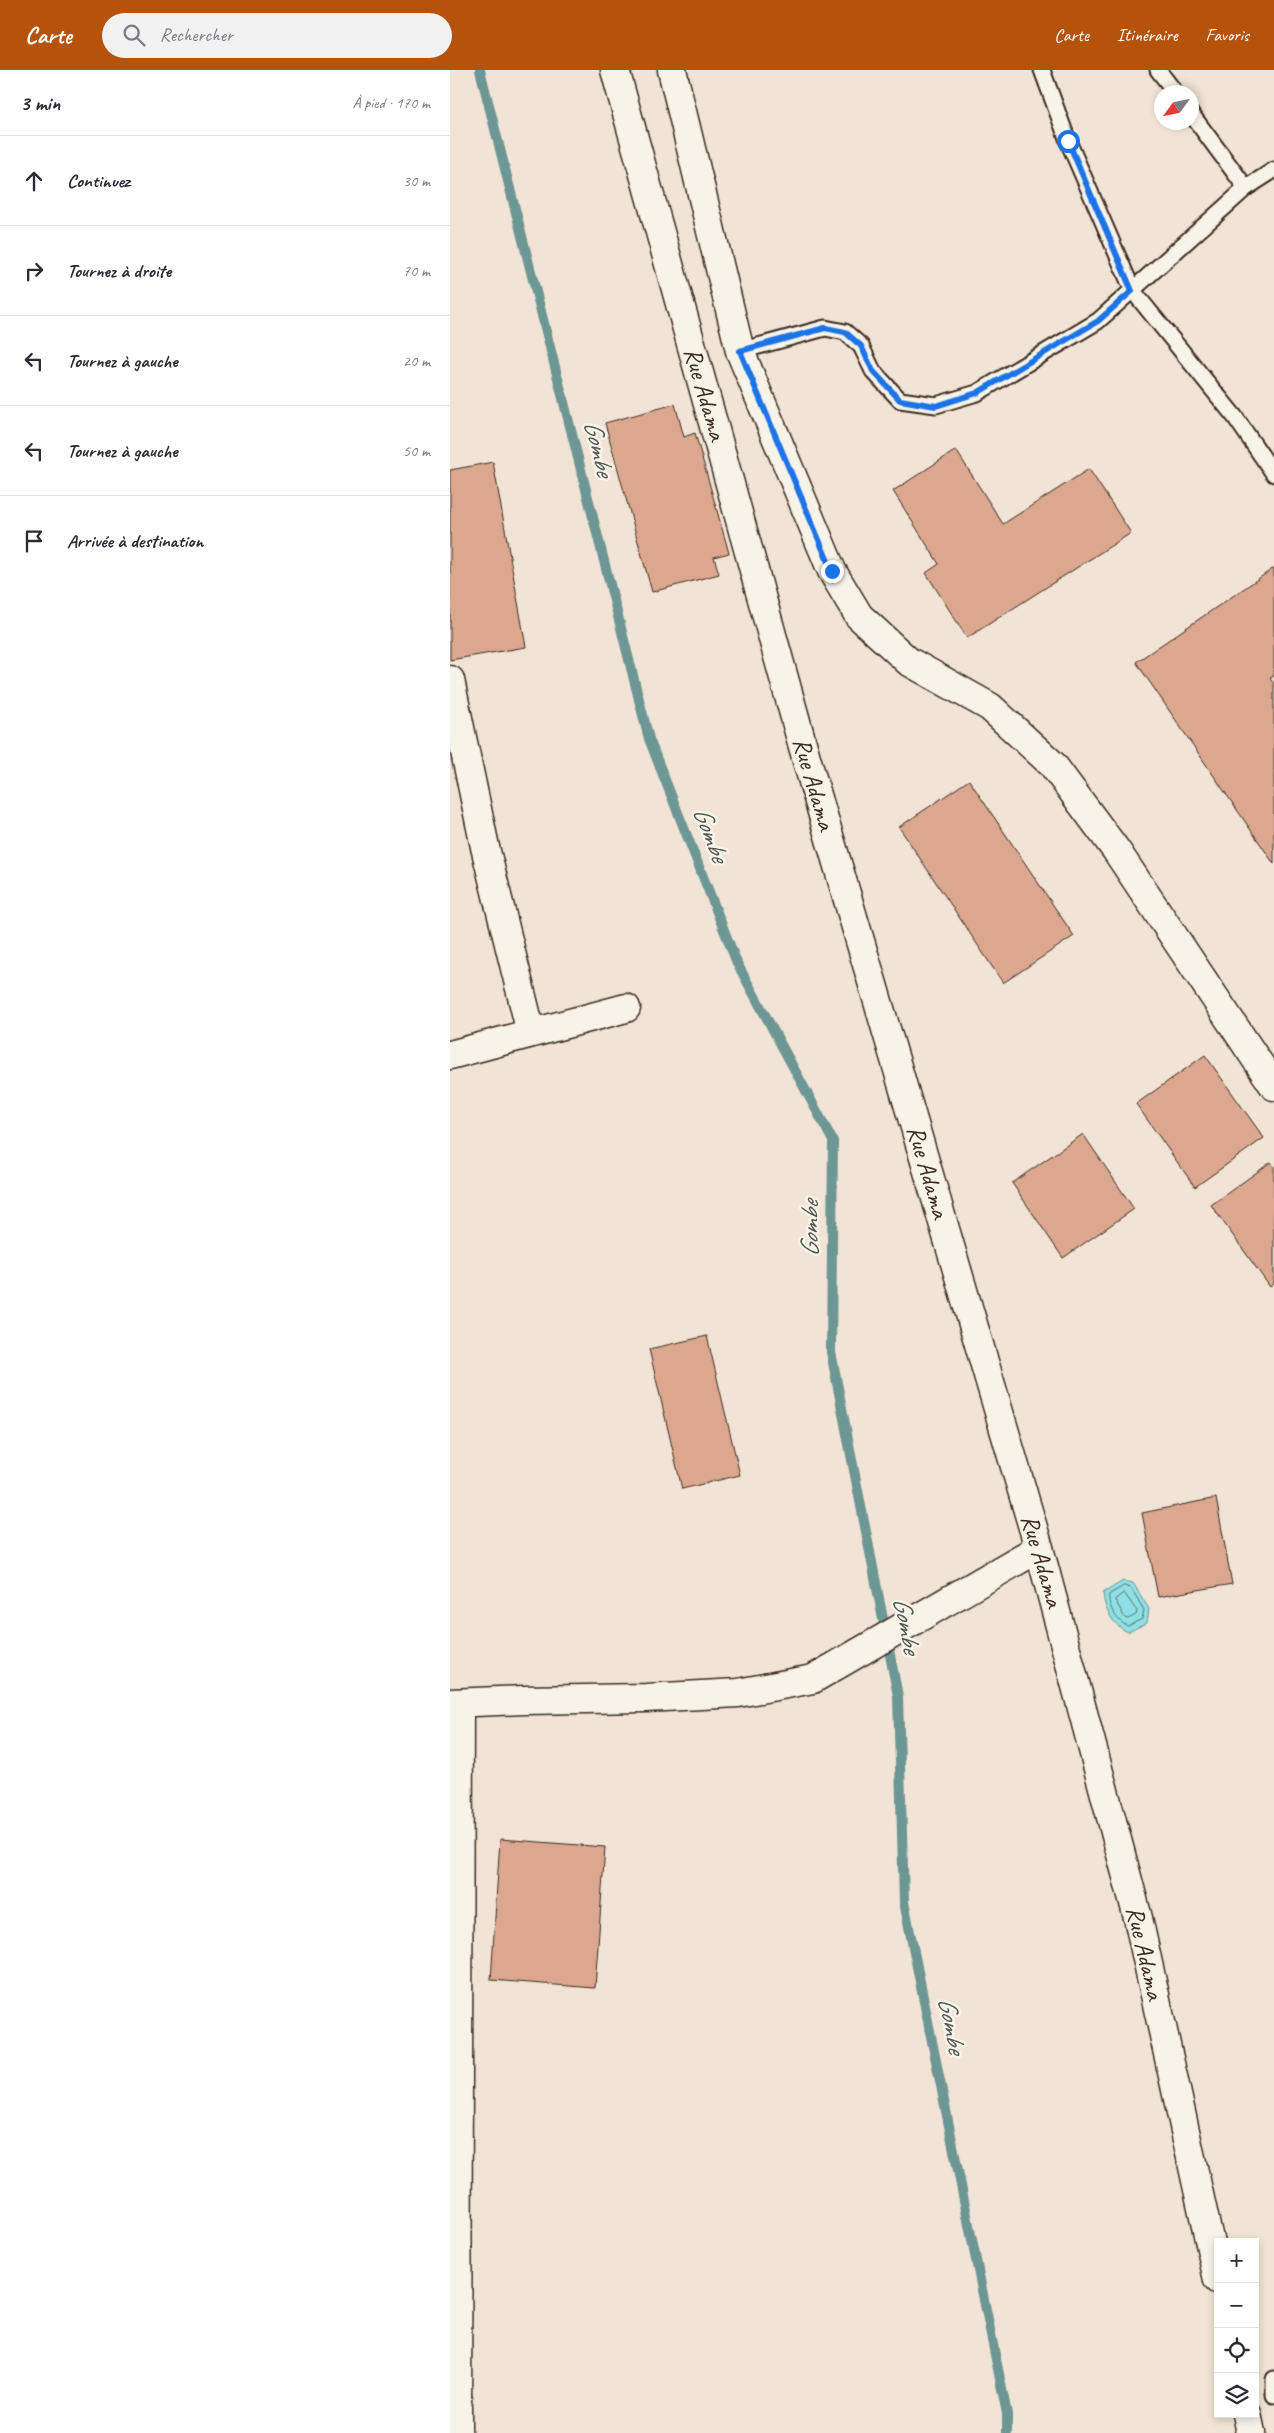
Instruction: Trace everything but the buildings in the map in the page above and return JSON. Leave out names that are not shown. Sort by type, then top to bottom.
[{"type":"street","name":"Rue Adama","points":[[615,70],[808,761],[1039,1548],[1138,1918],[1214,2262]]},
{"type":"street","points":[[672,70],[740,351],[832,571],[858,616],[908,661],[990,706],[1053,765],[1116,850],[1274,1086]]},
{"type":"street","points":[[450,680],[485,847],[531,1033]]},
{"type":"street","points":[[450,1055],[626,1008]]},
{"type":"street","points":[[457,2433],[454,1703],[646,1698],[738,1693],[813,1678],[969,1590],[1039,1548]]},
{"type":"street","points":[[1248,2418],[1252,2433]]},
{"type":"lane","points":[[1042,70],[1068,141],[1132,291],[1235,417],[1274,474]]},
{"type":"lane","points":[[1158,70],[1170,85]]},
{"type":"lane","points":[[1199,124],[1246,188]]},
{"type":"lane","points":[[740,351],[825,328],[845,332],[861,346],[873,371],[900,400],[936,406],[977,393],[1098,321],[1246,188],[1274,170]]},
{"type":"lane","points":[[1274,2379],[1274,2395]]},
{"type":"water","points":[[1123,1581],[1133,1583],[1149,1609],[1147,1623],[1128,1632],[1118,1626],[1110,1616],[1105,1605],[1103,1593]]},
{"type":"waterway","name":"Gombe","points":[[480,70],[649,739],[737,963],[833,1141],[831,1352],[898,1696],[904,1902],[1007,2414],[1007,2433]]},
{"type":"route","points":[[832,571],[740,351],[825,328],[845,332],[861,346],[873,371],[900,400],[936,406],[977,393],[1098,321],[1132,291],[1068,141]]}]
